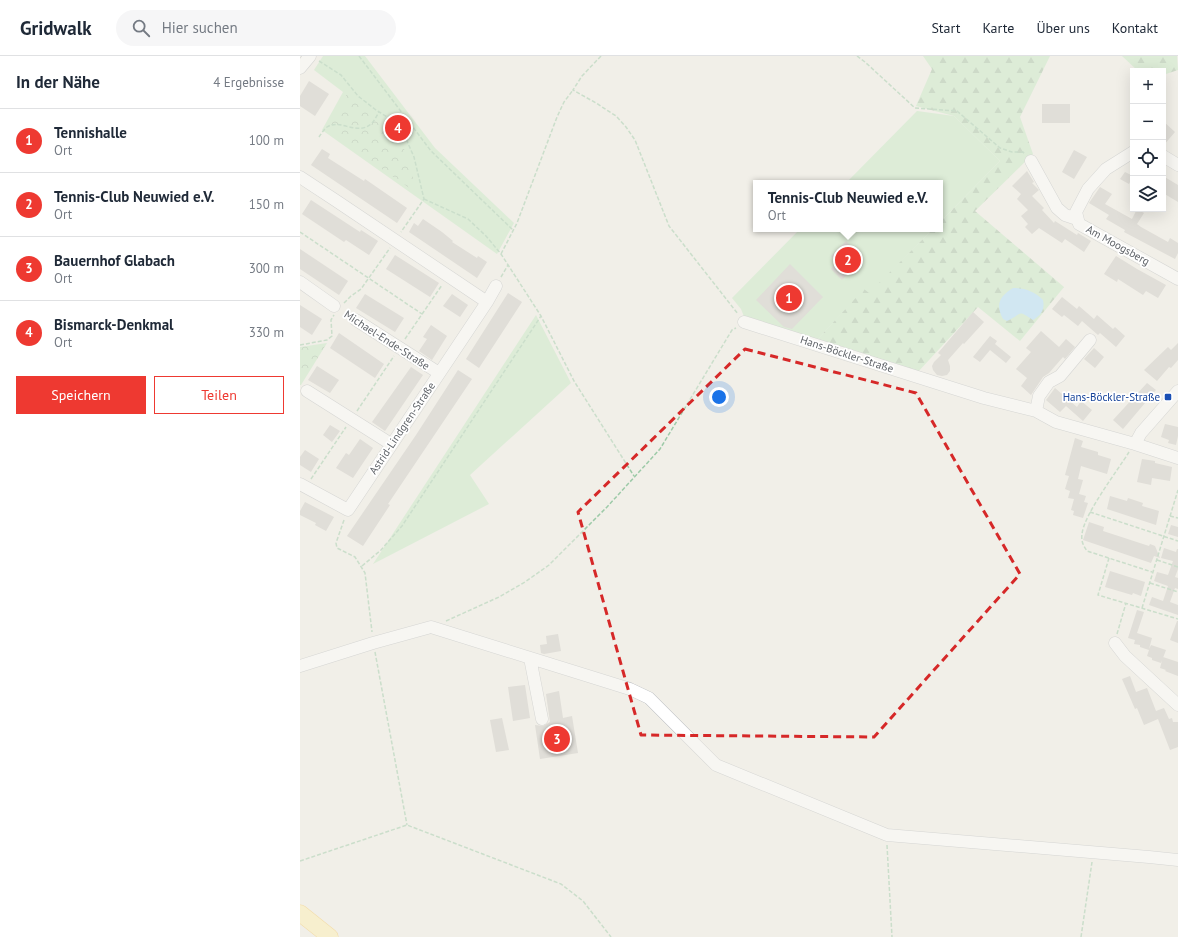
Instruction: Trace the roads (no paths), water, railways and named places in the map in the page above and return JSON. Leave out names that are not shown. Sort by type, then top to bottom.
[{"type":"main road","points":[[300,913],[330,937]]},
{"type":"street","points":[[300,68],[314,58]]},
{"type":"street","name":"Am Moogsberg","points":[[1130,154],[1106,170],[1088,188],[1076,212],[1079,224],[1178,279]]},
{"type":"street","points":[[1166,158],[1178,165]]},
{"type":"street","points":[[1031,161],[1057,208],[1065,215],[1077,218]]},
{"type":"street","points":[[300,177],[449,275],[487,302]]},
{"type":"street","points":[[300,282],[336,308]]},
{"type":"street","name":"Astrid-Lindgren-Straße","points":[[303,485],[348,510],[487,302],[496,286]]},
{"type":"street","name":"Michael-Ende-Straße","points":[[356,320],[439,373]]},
{"type":"street","name":"Hans-Böckler-Straße","points":[[744,322],[984,398],[1036,411],[1056,422],[1135,444],[1178,458]]},
{"type":"street","points":[[1036,411],[1039,396],[1049,382],[1060,376],[1090,340]]},
{"type":"street","points":[[307,391],[391,444]]},
{"type":"street","points":[[1135,444],[1141,433],[1178,391]]},
{"type":"street","points":[[300,666],[373,643],[431,627],[630,688],[648,698],[716,765],[887,835],[1178,860]]},
{"type":"street","points":[[1115,644],[1125,656],[1178,706]]},
{"type":"street","points":[[530,658],[542,719]]},
{"type":"water","points":[[1013,288],[1030,291],[1043,300],[1042,312],[1033,320],[1022,314],[1007,321],[1003,319],[999,309],[1000,301],[1005,294]]},
{"type":"place","name":"Bismarck-Denkmal","points":[[398,128]]},
{"type":"place","name":"Tennis-Club Neuwied e.V.","points":[[848,260]]},
{"type":"place","name":"Tennishalle","points":[[789,298]]},
{"type":"place","name":"Hans-Böckler-Straße","points":[[1168,397]]},
{"type":"place","name":"Bauernhof Glabach","points":[[557,739]]}]
